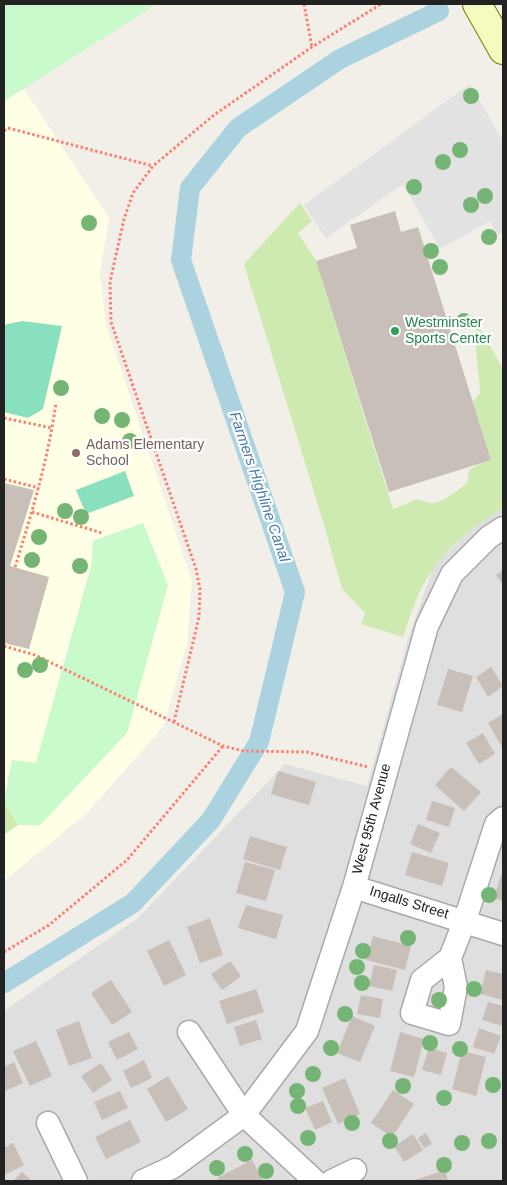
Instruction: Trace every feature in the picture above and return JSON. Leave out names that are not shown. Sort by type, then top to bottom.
[{"type":"street","points":[[477,4],[503,50]]},
{"type":"street","name":"West 95th Avenue","points":[[143,1181],[174,1167],[244,1115],[307,1031],[354,887],[426,626],[452,574],[489,537],[503,528]]},
{"type":"street","name":"Ingalls Street","points":[[450,958],[465,920],[496,824],[503,818]]},
{"type":"street","name":"Ingalls Street","points":[[354,887],[465,920],[503,934]]},
{"type":"street","points":[[189,1032],[244,1115],[316,1181]]},
{"type":"street","points":[[48,1123],[76,1181]]},
{"type":"street","points":[[332,1181],[355,1170]]},
{"type":"path","points":[[304,4],[312,47]]},
{"type":"path","points":[[174,722],[199,617],[200,589],[196,569],[111,322],[110,282],[124,219],[133,193],[153,166],[214,115],[312,47],[381,4]]},
{"type":"path","points":[[4,131],[8,128],[153,166]]},
{"type":"path","points":[[15,567],[40,488],[56,403]]},
{"type":"path","points":[[4,418],[52,428]]},
{"type":"path","points":[[4,479],[40,488]]},
{"type":"path","points":[[32,512],[102,533]]},
{"type":"path","points":[[4,646],[35,654],[223,746],[244,751],[307,752],[385,771]]},
{"type":"path","points":[[4,952],[49,925],[127,860],[223,746]]},
{"type":"shaded area","points":[[470,84],[503,141],[503,232],[498,236],[490,221],[440,249],[403,184],[326,238],[304,205]]},
{"type":"shaded area","name":"Adams Elementary School","points":[[24,89],[109,218],[100,273],[106,325],[192,581],[187,645],[163,727],[87,813],[4,881],[4,101]]},
{"type":"shaded area","points":[[503,508],[503,1181],[4,1181],[4,1011],[138,918],[285,764],[367,786],[408,639],[434,565],[475,525]]},
{"type":"green space","points":[[4,4],[157,4],[4,101]]},
{"type":"green space","points":[[300,203],[312,221],[298,233],[316,261],[393,509],[415,500],[432,503],[442,500],[467,483],[469,470],[491,460],[473,402],[480,393],[476,321],[503,369],[503,508],[461,538],[435,566],[420,592],[403,637],[361,624],[365,613],[342,589],[244,264]]},
{"type":"green space","points":[[22,321],[62,326],[43,409],[28,418],[4,412],[4,325]]},
{"type":"green space","points":[[125,471],[134,496],[86,514],[76,490]]},
{"type":"green space","points":[[143,523],[168,585],[127,733],[40,825],[18,825],[4,801],[12,760],[36,763],[91,566],[93,541]]},
{"type":"green space","points":[[4,801],[18,825],[4,835]]},
{"type":"building","name":"Westminster Sports Center","points":[[395,211],[401,232],[418,227],[491,460],[389,492],[316,261],[357,248],[350,225]]},
{"type":"building","points":[[4,483],[34,490],[10,566],[49,577],[29,649],[4,643]]},
{"type":"building","points":[[503,570],[503,585],[496,575]]},
{"type":"building","points":[[491,667],[503,686],[488,697],[476,677]]},
{"type":"building","points":[[448,669],[473,676],[462,712],[437,705]]},
{"type":"building","points":[[503,714],[503,749],[488,723]]},
{"type":"building","points":[[483,733],[495,754],[479,764],[466,743]]},
{"type":"building","points":[[451,767],[481,792],[464,811],[435,785]]},
{"type":"building","points":[[278,771],[316,782],[309,805],[271,794]]},
{"type":"building","points":[[432,801],[455,808],[449,827],[426,820]]},
{"type":"building","points":[[418,824],[440,833],[431,853],[410,844]]},
{"type":"building","points":[[250,836],[287,847],[280,870],[243,859]]},
{"type":"building","points":[[412,852],[449,863],[442,886],[405,875]]},
{"type":"building","points":[[245,862],[275,870],[266,901],[236,893]]},
{"type":"building","points":[[501,875],[503,876],[503,901],[494,898]]},
{"type":"building","points":[[246,905],[283,915],[276,939],[238,928]]},
{"type":"building","points":[[210,918],[223,955],[200,963],[187,927]]},
{"type":"building","points":[[373,936],[411,946],[405,970],[366,960]]},
{"type":"building","points":[[169,940],[186,975],[164,986],[147,951]]},
{"type":"building","points":[[230,961],[241,976],[222,990],[211,974]]},
{"type":"building","points":[[374,965],[397,970],[392,991],[369,986]]},
{"type":"building","points":[[486,970],[503,974],[503,1000],[480,994]]},
{"type":"building","points":[[111,980],[132,1012],[112,1025],[91,993]]},
{"type":"building","points":[[256,989],[264,1012],[227,1024],[219,1001]]},
{"type":"building","points":[[361,995],[383,999],[380,1018],[357,1014]]},
{"type":"building","points":[[488,1002],[503,1006],[503,1026],[482,1020]]},
{"type":"building","points":[[352,1016],[375,1026],[360,1062],[337,1053]]},
{"type":"building","points":[[256,1020],[262,1039],[240,1046],[234,1027]]},
{"type":"building","points":[[79,1021],[92,1058],[69,1066],[56,1030]]},
{"type":"building","points":[[479,1028],[501,1036],[494,1054],[473,1047]]},
{"type":"building","points":[[129,1032],[138,1049],[117,1060],[108,1042]]},
{"type":"building","points":[[400,1032],[424,1039],[414,1077],[390,1071]]},
{"type":"building","points":[[36,1041],[52,1076],[30,1086],[13,1051]]},
{"type":"building","points":[[429,1048],[447,1053],[441,1075],[422,1070]]},
{"type":"building","points":[[462,1051],[486,1057],[476,1096],[452,1089]]},
{"type":"building","points":[[144,1060],[152,1078],[131,1088],[123,1071]]},
{"type":"building","points":[[14,1062],[23,1083],[5,1091],[4,1067]]},
{"type":"building","points":[[101,1063],[112,1080],[93,1093],[81,1076]]},
{"type":"building","points":[[168,1076],[188,1109],[166,1122],[147,1089]]},
{"type":"building","points":[[345,1078],[360,1114],[338,1124],[322,1088]]},
{"type":"building","points":[[393,1090],[414,1104],[392,1137],[371,1123]]},
{"type":"building","points":[[120,1091],[128,1108],[102,1120],[94,1102]]},
{"type":"building","points":[[323,1101],[332,1122],[315,1130],[305,1108]]},
{"type":"building","points":[[130,1120],[141,1142],[106,1159],[95,1137]]},
{"type":"building","points":[[426,1133],[432,1144],[424,1148],[418,1138]]},
{"type":"building","points":[[413,1134],[423,1150],[404,1162],[394,1146]]},
{"type":"building","points":[[13,1143],[24,1165],[4,1175],[4,1148]]},
{"type":"building","points":[[252,1160],[263,1181],[219,1181],[217,1178]]},
{"type":"building","points":[[445,1170],[448,1181],[412,1181]]},
{"type":"building","points":[[22,1172],[32,1181],[13,1181]]},
{"type":"waterway","name":"Farmers Highline Canal","points":[[4,983],[133,903],[211,820],[259,742],[295,592],[181,260],[190,188],[238,128],[340,59],[439,11]]},
{"type":"place","name":"Westminster Sports Center","points":[[395,331]]},
{"type":"place","name":"Adams Elementary School","points":[[76,453]]}]
